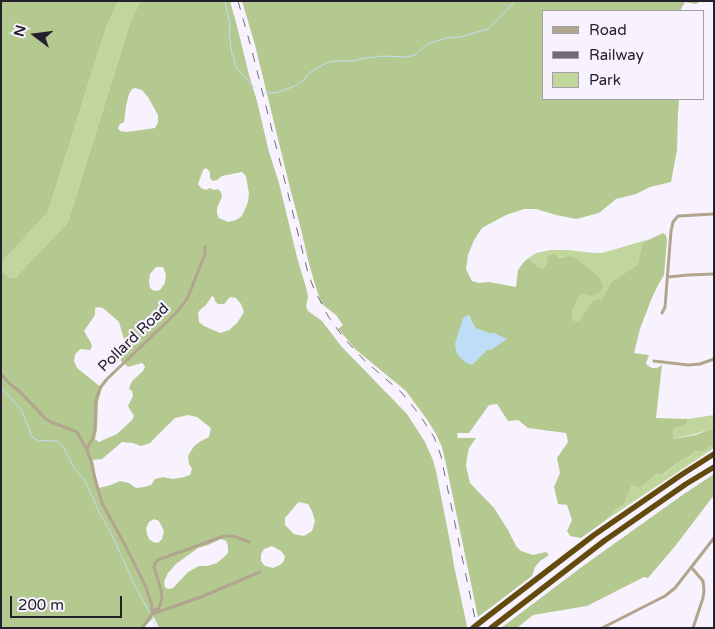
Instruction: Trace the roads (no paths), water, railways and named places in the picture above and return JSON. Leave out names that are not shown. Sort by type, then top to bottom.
[{"type":"highway","points":[[473,628],[594,535],[714,454]]},
{"type":"highway","points":[[491,628],[604,541],[686,484],[714,467]]},
{"type":"street","points":[[662,313],[666,307],[673,222],[678,216],[714,214]]},
{"type":"street","name":"Pollard Road","points":[[152,612],[151,602],[145,586],[102,503],[94,479],[88,446],[94,435],[96,399],[100,388],[184,303],[205,254],[205,247]]},
{"type":"street","points":[[668,277],[714,274]]},
{"type":"street","points":[[654,361],[692,365],[714,358]]},
{"type":"street","points":[[1,374],[46,419],[77,432],[88,450]]},
{"type":"street","points":[[142,628],[152,612],[159,608],[162,598],[162,590],[154,567],[158,560],[224,536],[233,536],[250,542]]},
{"type":"street","points":[[602,628],[665,596],[676,588],[714,538]]},
{"type":"street","points":[[692,567],[703,581],[704,590],[702,604],[693,628]]},
{"type":"street","points":[[152,612],[202,597],[260,572]]},
{"type":"water","points":[[468,315],[476,328],[507,339],[491,350],[487,350],[472,365],[466,363],[457,354],[455,344],[463,318]]},
{"type":"waterway","points":[[225,1],[230,25],[229,33],[232,55],[237,69],[255,88]]},
{"type":"waterway","points":[[265,93],[276,93],[295,86],[315,69],[329,62],[354,61],[383,56],[406,57],[415,55],[430,43],[488,29],[515,1]]},
{"type":"waterway","points":[[1,388],[23,413],[32,437],[39,441],[59,442],[64,448],[74,468],[88,487],[135,586],[150,613]]},
{"type":"waterway","points":[[152,616],[156,628]]},
{"type":"railway","points":[[238,1],[308,273],[314,289],[328,316],[343,337],[364,360],[402,393],[434,437],[441,456],[477,628]]}]
